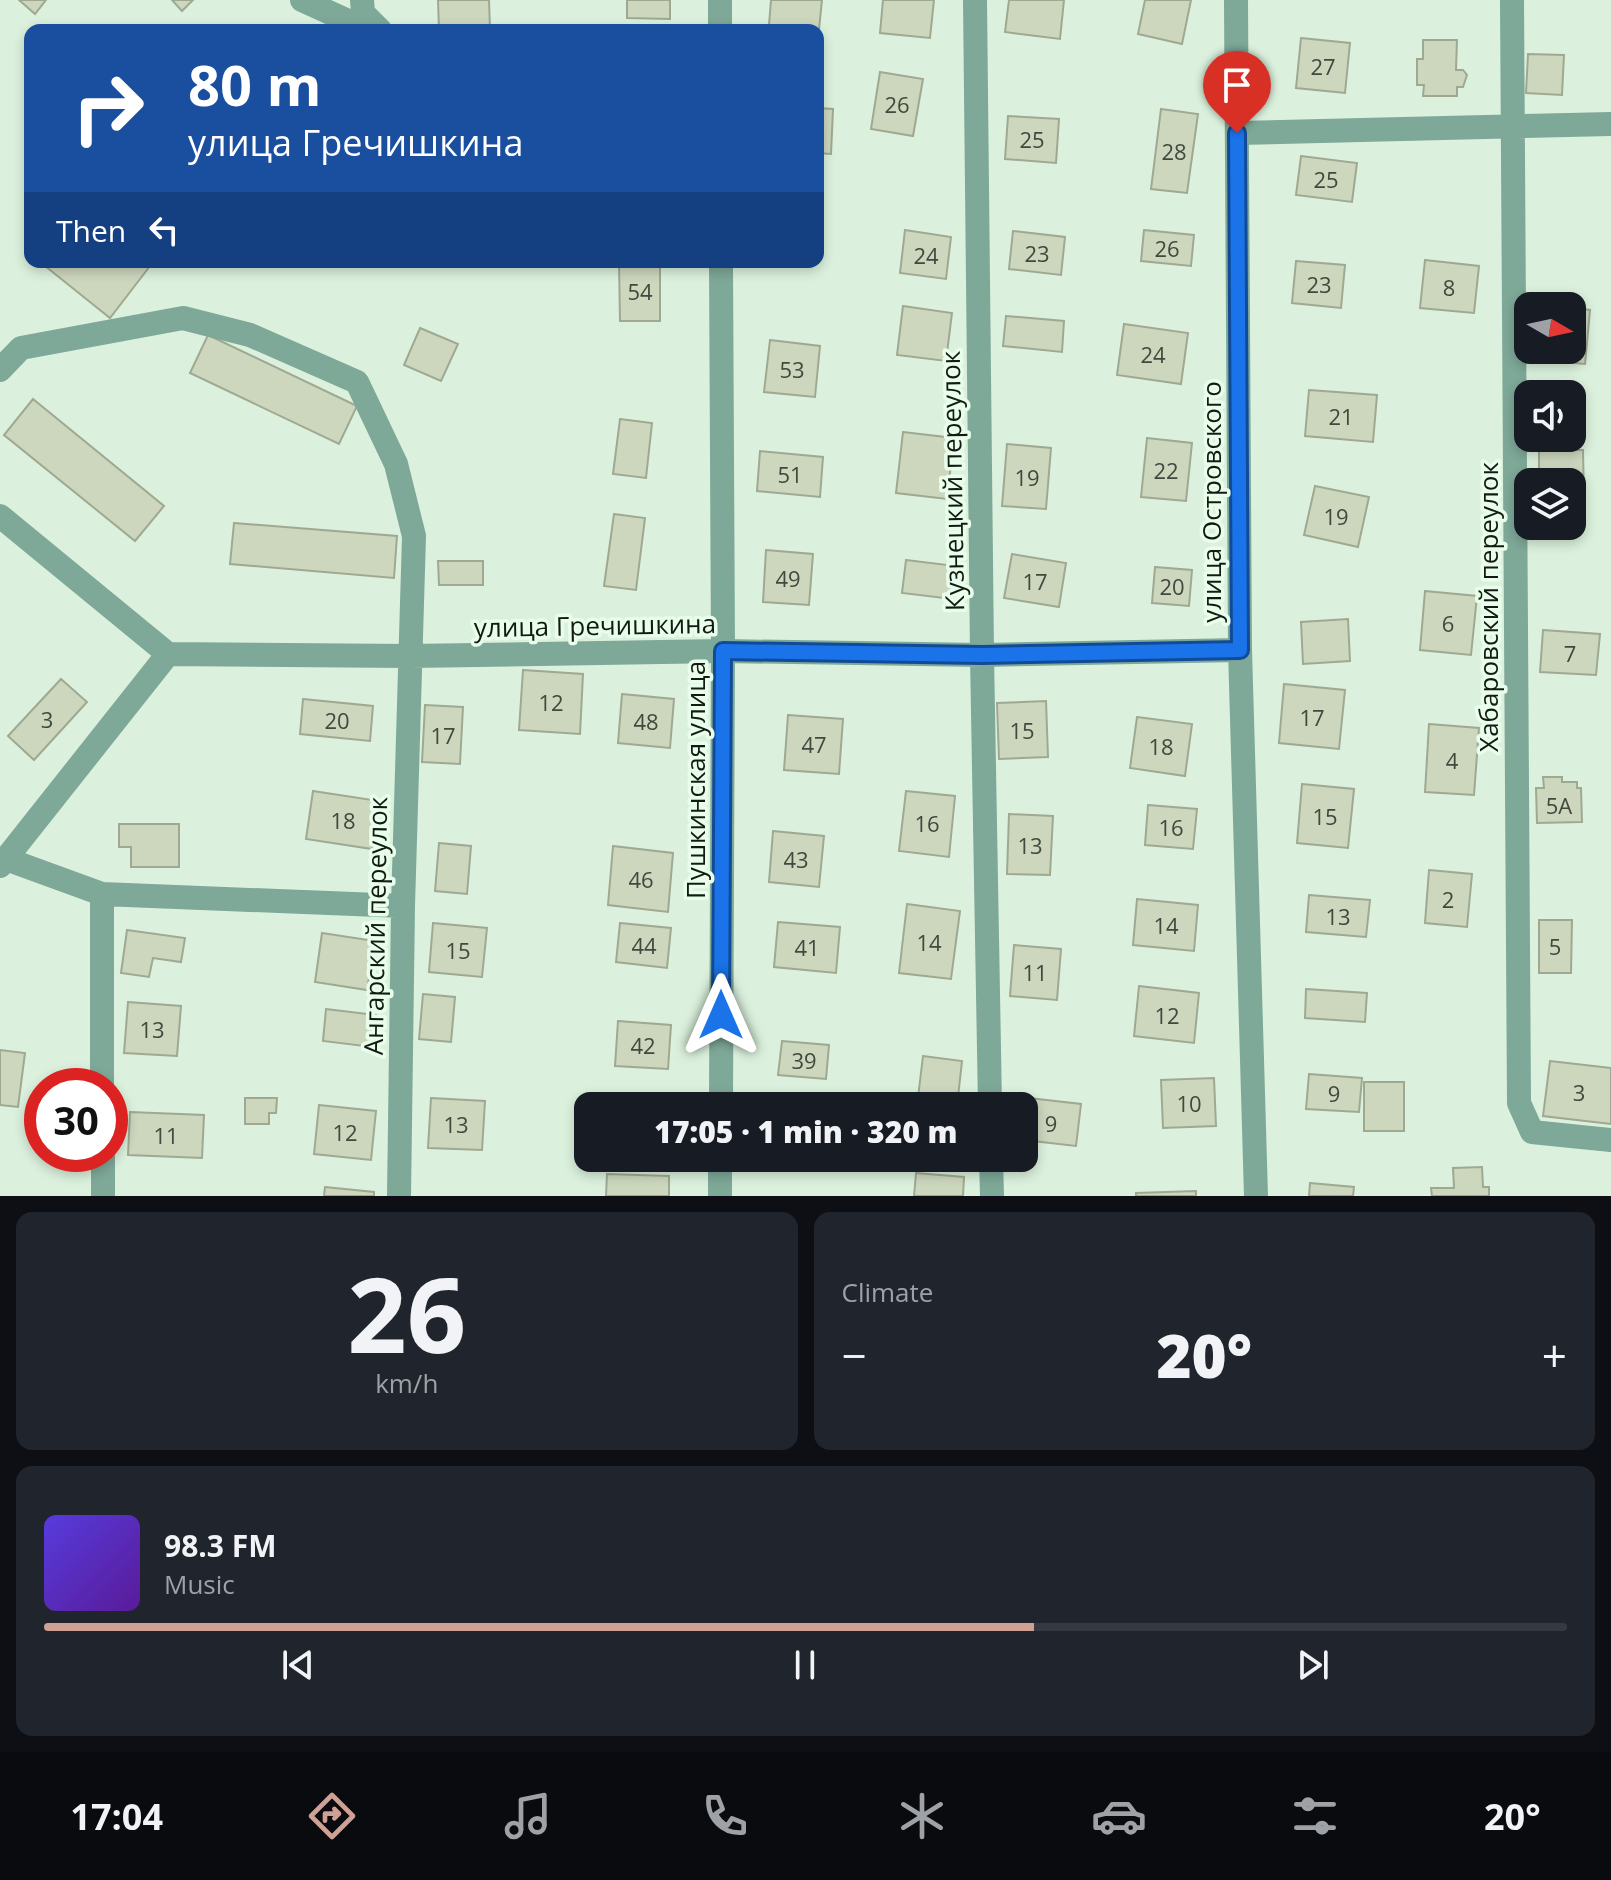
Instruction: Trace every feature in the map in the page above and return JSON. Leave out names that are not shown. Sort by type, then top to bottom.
[{"type":"street","points":[[302,0],[355,24]]},
{"type":"street","points":[[362,0],[363,13],[374,24]]},
{"type":"street","points":[[720,0],[720,24]]},
{"type":"street","name":"Кузнецкий переулок","points":[[975,0],[990,1092]]},
{"type":"street","name":"улица Островского","points":[[1236,0],[1240,650],[1256,1196]]},
{"type":"street","name":"Хабаровский переулок","points":[[1512,0],[1519,1103],[1532,1132],[1611,1140]]},
{"type":"street","points":[[1237,133],[1611,124]]},
{"type":"street","name":"Пушкинская улица","points":[[721,268],[721,1092]]},
{"type":"street","name":"Ангарский переулок","points":[[0,370],[21,348],[183,318],[250,335],[357,382],[396,464],[414,536],[403,906],[399,1196]]},
{"type":"street","points":[[0,516],[168,654],[3,862],[102,894],[403,906]]},
{"type":"street","name":"улица Гречишкина","points":[[168,654],[409,656],[723,651],[982,655],[1240,650]]},
{"type":"street","points":[[102,894],[102,1068]]},
{"type":"street","points":[[103,1172],[103,1196]]},
{"type":"street","points":[[720,1172],[720,1196]]},
{"type":"street","points":[[991,1172],[992,1196]]},
{"type":"building","points":[[19,0],[46,0],[35,14]]},
{"type":"building","points":[[172,0],[193,0],[182,11]]},
{"type":"building","points":[[438,0],[489,0],[490,24],[439,24]]},
{"type":"building","points":[[627,0],[670,0],[670,19],[627,18]]},
{"type":"building","points":[[771,0],[822,0],[820,24],[769,24]]},
{"type":"building","points":[[883,0],[934,0],[930,38],[880,33]]},
{"type":"building","points":[[1009,0],[1064,0],[1060,39],[1005,32]]},
{"type":"building","points":[[1145,0],[1191,0],[1182,44],[1138,34]]},
{"type":"building","points":[[1301,38],[1350,43],[1345,93],[1296,88]]},
{"type":"building","points":[[1423,40],[1457,40],[1456,70],[1463,70],[1467,75],[1463,87],[1457,87],[1457,96],[1423,96],[1424,85],[1417,85],[1417,59],[1423,59]]},
{"type":"building","points":[[1528,54],[1564,55],[1562,95],[1526,93]]},
{"type":"building","points":[[880,72],[923,79],[913,136],[871,129]]},
{"type":"building","points":[[824,108],[833,109],[831,154],[824,153]]},
{"type":"building","points":[[1161,109],[1198,114],[1187,193],[1151,189]]},
{"type":"building","points":[[1008,116],[1059,119],[1056,163],[1005,159]]},
{"type":"building","points":[[1301,156],[1357,163],[1352,202],[1296,195]]},
{"type":"building","points":[[905,230],[951,237],[946,279],[900,273]]},
{"type":"building","points":[[1144,230],[1194,235],[1191,266],[1141,261]]},
{"type":"building","points":[[1013,231],[1065,237],[1061,275],[1009,269]]},
{"type":"building","points":[[1425,260],[1479,266],[1474,313],[1420,308]]},
{"type":"building","points":[[1296,261],[1345,265],[1341,308],[1292,303]]},
{"type":"building","points":[[48,268],[148,268],[110,318]]},
{"type":"building","points":[[619,268],[660,268],[660,321],[620,321]]},
{"type":"building","points":[[903,306],[952,313],[946,361],[897,355]]},
{"type":"building","points":[[1586,310],[1590,310],[1586,353]]},
{"type":"building","points":[[1006,316],[1064,321],[1062,352],[1003,346]]},
{"type":"building","points":[[1124,324],[1188,333],[1181,384],[1117,375]]},
{"type":"building","points":[[420,328],[458,344],[441,381],[404,365]]},
{"type":"building","points":[[208,335],[357,406],[339,444],[190,373]]},
{"type":"building","points":[[770,340],[820,346],[815,397],[764,392]]},
{"type":"building","points":[[1309,390],[1377,395],[1373,442],[1305,436]]},
{"type":"building","points":[[33,399],[164,506],[135,541],[4,435]]},
{"type":"building","points":[[620,419],[652,423],[646,478],[613,474]]},
{"type":"building","points":[[903,432],[954,438],[947,499],[896,493]]},
{"type":"building","points":[[1147,438],[1192,443],[1186,501],[1141,497]]},
{"type":"building","points":[[1007,444],[1051,448],[1046,509],[1002,506]]},
{"type":"building","points":[[760,451],[823,457],[820,497],[757,491]]},
{"type":"building","points":[[1539,452],[1583,452],[1583,468],[1539,468]]},
{"type":"building","points":[[1315,486],[1369,497],[1358,547],[1304,535]]},
{"type":"building","points":[[614,514],[645,518],[636,590],[604,586]]},
{"type":"building","points":[[234,523],[397,536],[394,578],[230,564]]},
{"type":"building","points":[[766,550],[813,554],[809,605],[763,602]]},
{"type":"building","points":[[1012,554],[1066,563],[1059,607],[1004,598]]},
{"type":"building","points":[[906,560],[956,566],[952,599],[902,593]]},
{"type":"building","points":[[438,561],[483,561],[483,585],[439,585]]},
{"type":"building","points":[[1155,567],[1192,570],[1189,606],[1152,603]]},
{"type":"building","points":[[1425,591],[1477,596],[1471,655],[1420,650]]},
{"type":"building","points":[[1348,619],[1350,661],[1303,664],[1301,622]]},
{"type":"building","points":[[1543,630],[1600,634],[1596,675],[1540,672]]},
{"type":"building","points":[[523,670],[583,674],[580,734],[519,730]]},
{"type":"building","points":[[61,679],[87,702],[34,760],[8,736]]},
{"type":"building","points":[[1284,684],[1345,690],[1339,749],[1279,743]]},
{"type":"building","points":[[622,694],[674,699],[670,748],[618,743]]},
{"type":"building","points":[[303,699],[373,706],[370,741],[300,734]]},
{"type":"building","points":[[1046,701],[1048,757],[999,759],[997,703]]},
{"type":"building","points":[[425,705],[463,707],[460,764],[422,762]]},
{"type":"building","points":[[788,715],[843,719],[839,774],[784,770]]},
{"type":"building","points":[[1137,717],[1192,724],[1185,776],[1130,768]]},
{"type":"building","points":[[1429,724],[1479,728],[1474,795],[1425,792]]},
{"type":"building","points":[[1543,777],[1562,777],[1562,782],[1577,782],[1577,788],[1581,788],[1582,822],[1537,823],[1536,788],[1544,788]]},
{"type":"building","points":[[1302,784],[1354,789],[1348,848],[1297,843]]},
{"type":"building","points":[[313,791],[379,801],[372,849],[306,839]]},
{"type":"building","points":[[906,791],[955,796],[949,857],[899,851]]},
{"type":"building","points":[[1148,805],[1197,809],[1193,849],[1145,845]]},
{"type":"building","points":[[1009,814],[1053,816],[1050,875],[1007,874]]},
{"type":"building","points":[[119,824],[179,824],[179,867],[131,867],[131,847],[119,847]]},
{"type":"building","points":[[773,831],[824,836],[819,887],[769,882]]},
{"type":"building","points":[[439,843],[471,846],[467,894],[435,891]]},
{"type":"building","points":[[613,846],[673,853],[668,912],[608,905]]},
{"type":"building","points":[[1429,870],[1472,874],[1467,927],[1425,923]]},
{"type":"building","points":[[1309,895],[1370,900],[1366,937],[1306,932]]},
{"type":"building","points":[[1137,899],[1198,905],[1194,951],[1133,945]]},
{"type":"building","points":[[907,904],[960,911],[951,979],[899,973]]},
{"type":"building","points":[[1539,920],[1572,920],[1571,973],[1539,973]]},
{"type":"building","points":[[778,922],[840,927],[836,973],[774,967]]},
{"type":"building","points":[[433,923],[487,928],[482,977],[429,972]]},
{"type":"building","points":[[620,923],[671,928],[667,968],[616,962]]},
{"type":"building","points":[[127,930],[185,938],[181,962],[153,958],[149,977],[121,973]]},
{"type":"building","points":[[322,933],[375,941],[367,990],[315,982]]},
{"type":"building","points":[[1014,945],[1061,949],[1057,1000],[1010,996]]},
{"type":"building","points":[[1139,986],[1199,993],[1194,1043],[1134,1036]]},
{"type":"building","points":[[1306,989],[1367,993],[1365,1022],[1305,1018]]},
{"type":"building","points":[[423,994],[455,997],[451,1042],[419,1039]]},
{"type":"building","points":[[128,1002],[181,1006],[177,1056],[124,1053]]},
{"type":"building","points":[[326,1009],[376,1015],[372,1047],[323,1041]]},
{"type":"building","points":[[618,1021],[671,1025],[668,1069],[615,1066]]},
{"type":"building","points":[[782,1041],[829,1045],[826,1079],[778,1075]]},
{"type":"building","points":[[0,1050],[25,1053],[18,1107],[0,1105]]},
{"type":"building","points":[[923,1056],[962,1061],[959,1092],[919,1092]]},
{"type":"building","points":[[1550,1061],[1611,1068],[1611,1124],[1543,1116]]},
{"type":"building","points":[[1309,1074],[1362,1078],[1359,1112],[1306,1109]]},
{"type":"building","points":[[1214,1078],[1216,1126],[1163,1128],[1161,1080]]},
{"type":"building","points":[[1364,1082],[1404,1082],[1404,1131],[1364,1131]]},
{"type":"building","points":[[245,1098],[277,1098],[276,1113],[269,1113],[269,1124],[245,1124]]},
{"type":"building","points":[[431,1098],[485,1101],[482,1150],[428,1148]]},
{"type":"building","points":[[1038,1099],[1081,1104],[1076,1146],[1038,1142]]},
{"type":"building","points":[[319,1105],[376,1111],[371,1160],[314,1154]]},
{"type":"building","points":[[130,1112],[204,1115],[202,1158],[128,1155]]},
{"type":"building","points":[[1482,1167],[1483,1187],[1489,1187],[1489,1196],[1432,1196],[1431,1188],[1454,1188],[1453,1168]]},
{"type":"building","points":[[916,1173],[964,1177],[963,1196],[914,1196]]},
{"type":"building","points":[[607,1174],[669,1176],[669,1196],[606,1196]]},
{"type":"building","points":[[1310,1183],[1354,1187],[1353,1196],[1309,1196]]},
{"type":"building","points":[[325,1187],[374,1192],[374,1196],[324,1196]]},
{"type":"building","points":[[1196,1191],[1196,1196],[1136,1196],[1136,1193]]},
{"type":"route","points":[[721,1015],[723,651],[982,655],[1240,650],[1237,133]]}]
